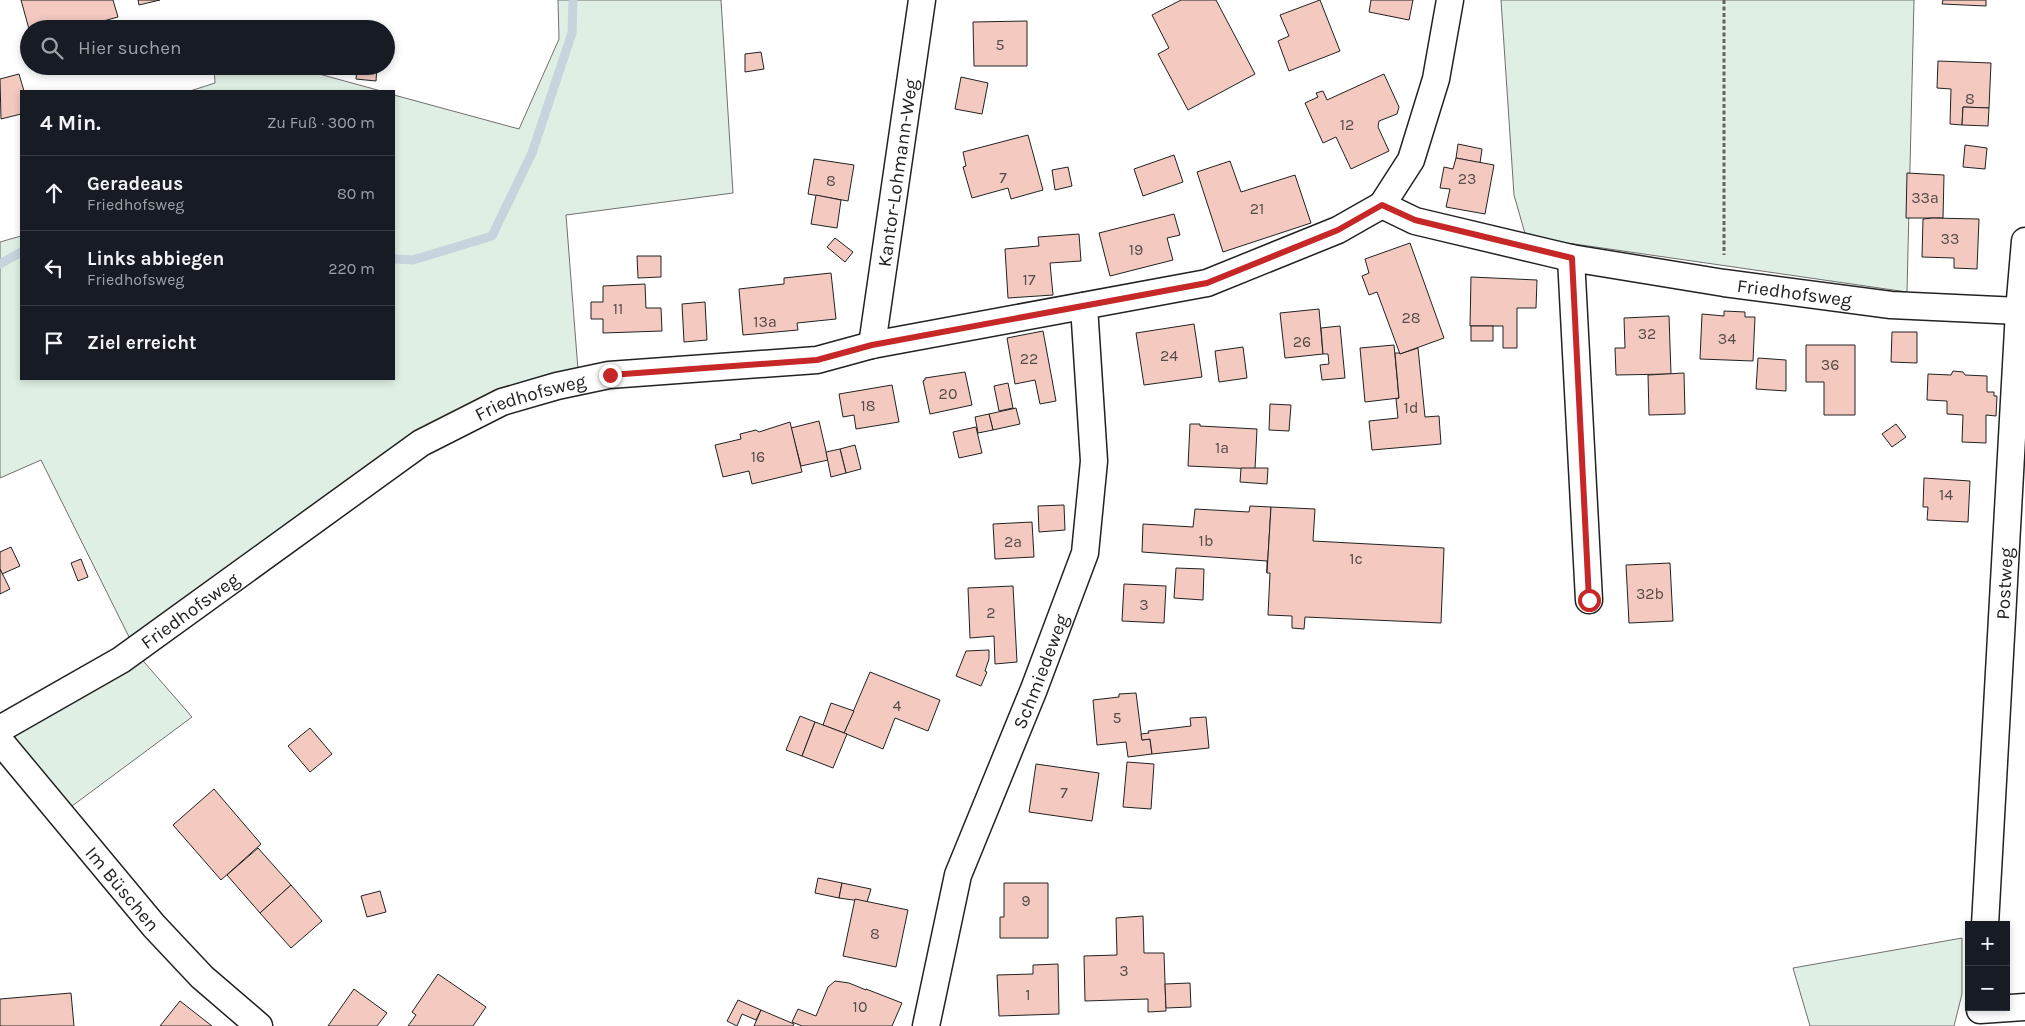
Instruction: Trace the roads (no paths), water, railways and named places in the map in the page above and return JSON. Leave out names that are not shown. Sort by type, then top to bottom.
[{"type":"street","name":"Kantor-Lohmann-Weg","points":[[872,345],[922,0]]},
{"type":"street","points":[[1382,205],[1412,160],[1436,79],[1450,0]]},
{"type":"street","name":"Friedhofsweg","points":[[0,730],[121,660],[421,443],[502,402],[557,386],[610,375],[817,360],[872,345],[1207,283],[1338,230],[1382,205],[1415,220],[1572,258],[1724,283],[1891,305],[2019,311]]},
{"type":"street","name":"Postweg","points":[[1985,921],[2019,311],[2025,240]]},
{"type":"street","points":[[1572,258],[1589,600]]},
{"type":"street","name":"Schmiedeweg","points":[[926,1026],[958,875],[1034,689],[1085,552],[1094,461],[1084,306]]},
{"type":"street","name":"Im Büschen","points":[[0,741],[154,926],[202,977],[259,1026]]},
{"type":"street","points":[[1979,1014],[2025,1007]]},
{"type":"waterway","points":[[395,259],[413,260],[492,236],[532,153],[572,33],[573,0]]},
{"type":"waterway","points":[[0,264],[20,253]]}]
